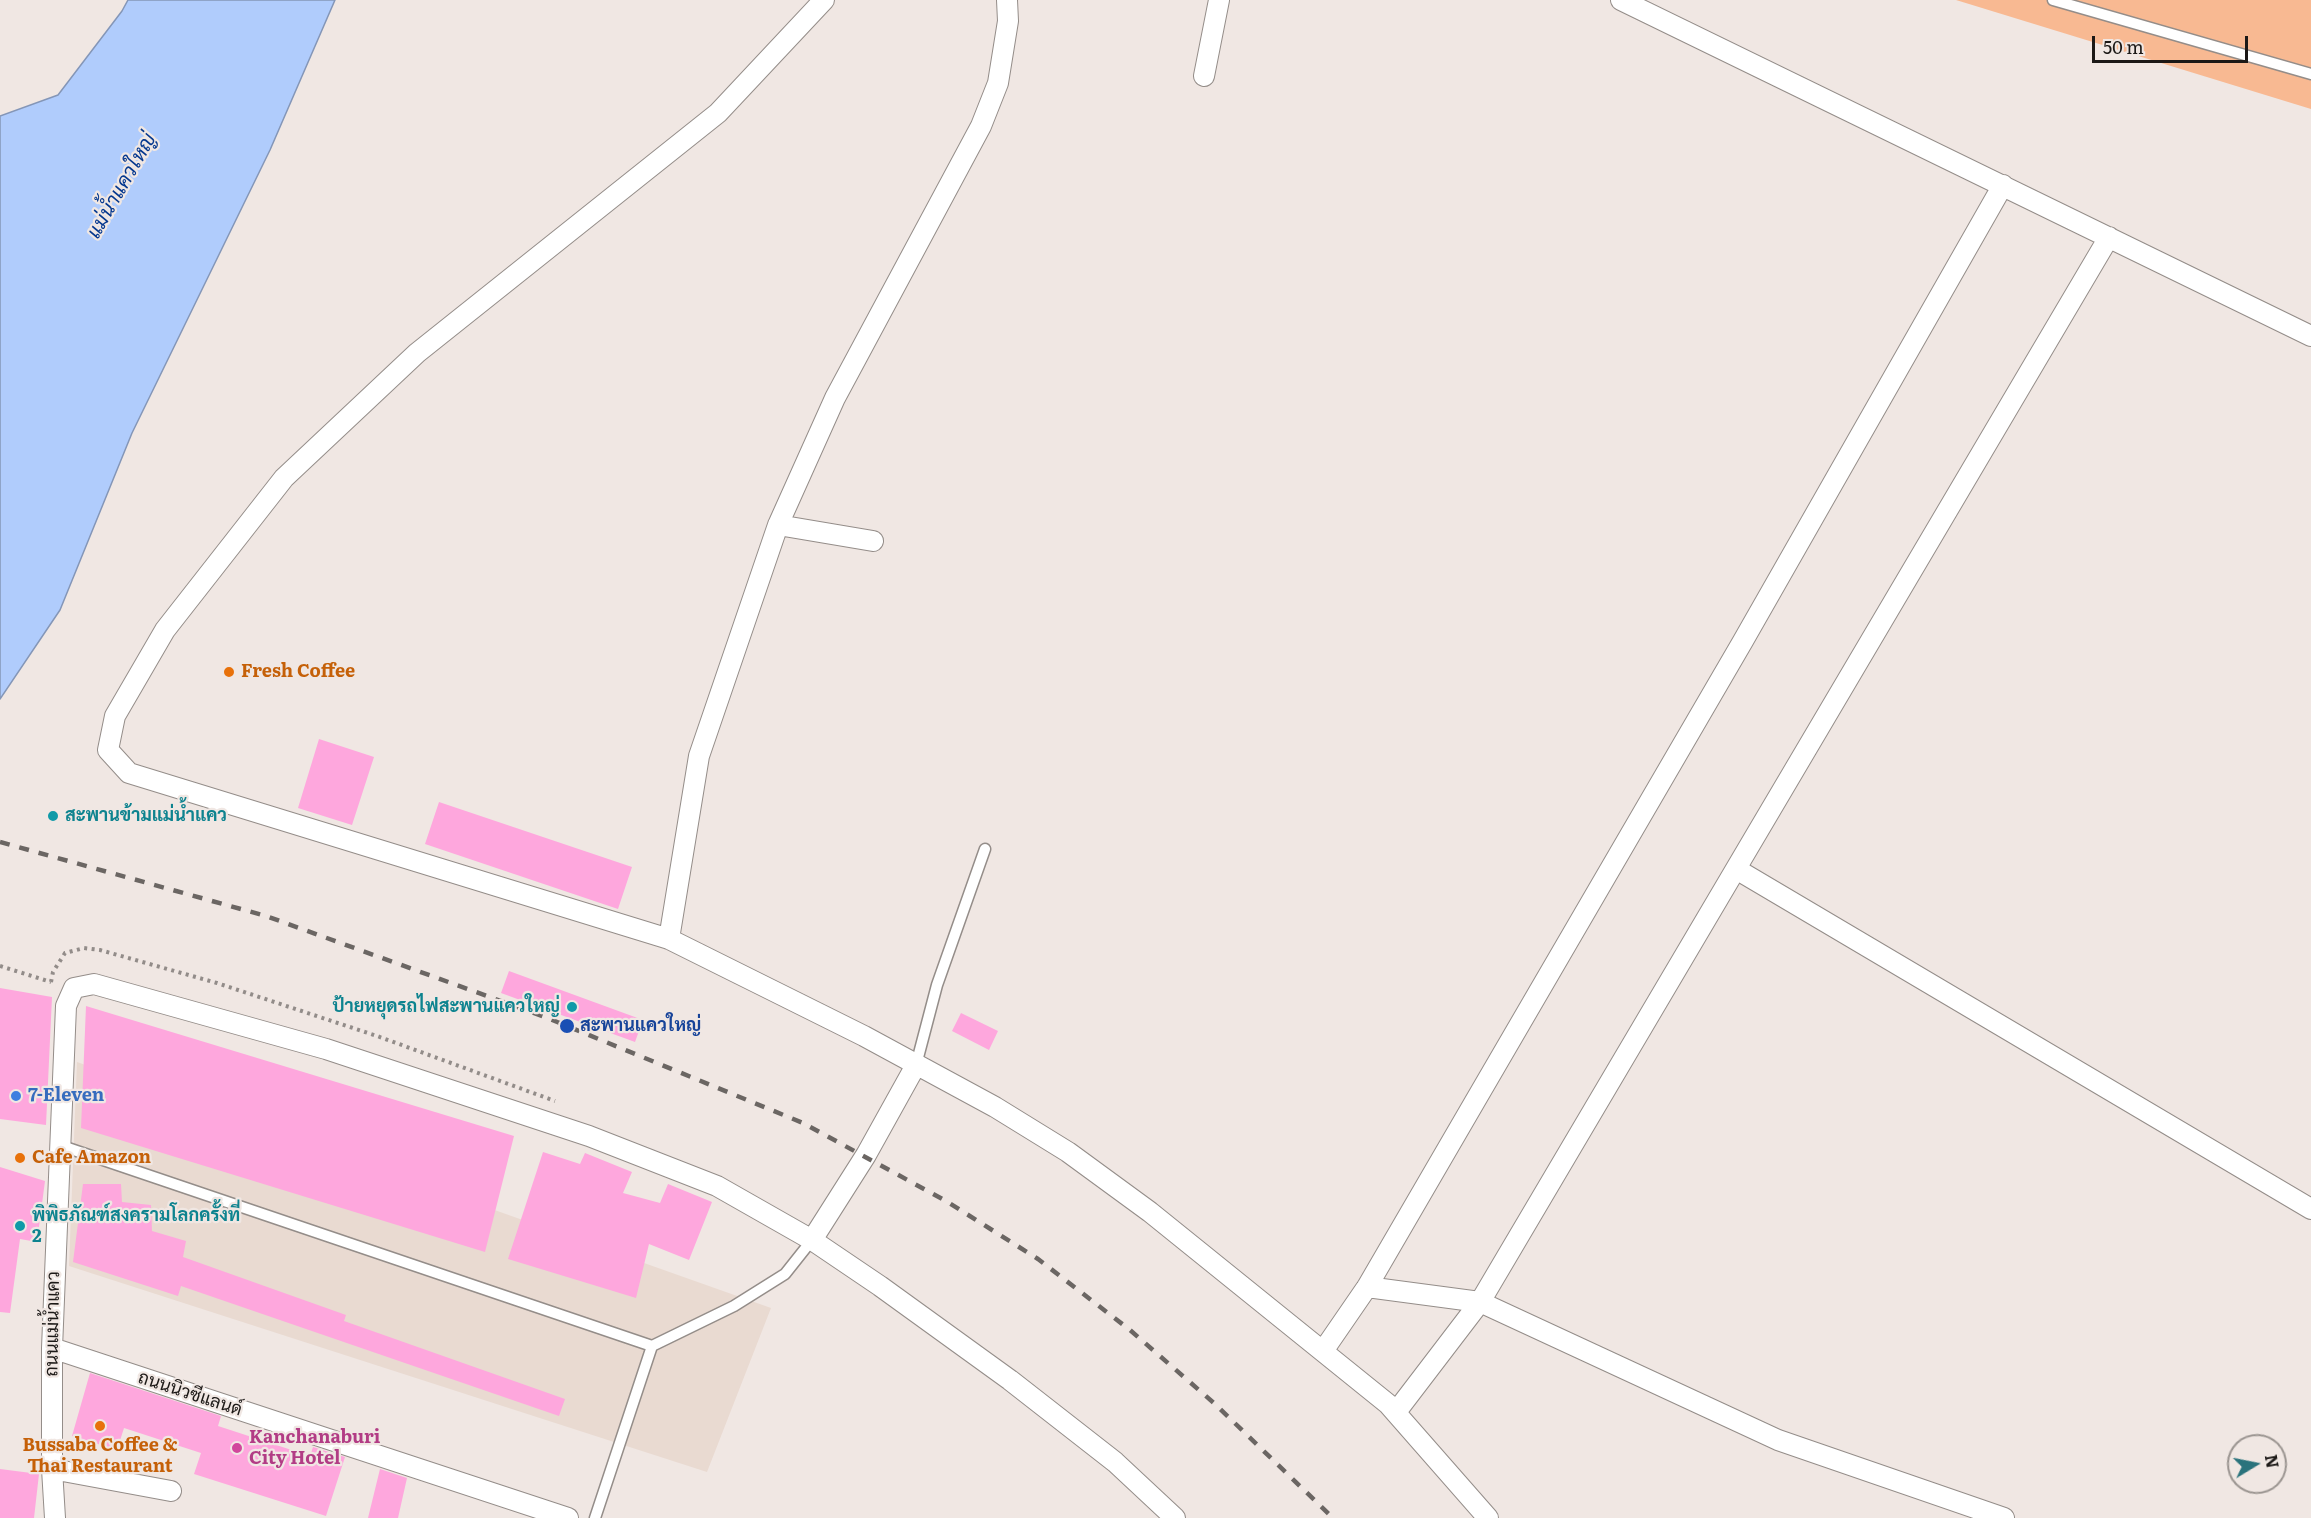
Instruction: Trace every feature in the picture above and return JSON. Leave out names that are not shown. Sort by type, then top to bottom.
[{"type":"street","points":[[824,0],[718,112],[417,353],[284,478],[165,630],[115,716],[108,750],[129,773],[669,939],[864,1036],[995,1107],[1068,1152],[1150,1212],[1323,1351],[1396,1412],[1488,1518]]},
{"type":"street","points":[[669,939],[699,756],[778,525],[835,398],[981,126],[998,83],[1008,21],[1007,0]]},
{"type":"street","points":[[1204,76],[1219,0]]},
{"type":"street","points":[[1621,0],[2311,336]]},
{"type":"street","points":[[1323,1351],[1367,1287],[1743,641],[2002,185]]},
{"type":"street","points":[[1396,1412],[1480,1302],[2109,237]]},
{"type":"street","points":[[778,525],[873,541]]},
{"type":"street","points":[[1736,869],[2311,1209]]},
{"type":"street","name":"ถนนแม่น้ำแคว","points":[[55,1518],[52,1469],[52,1348],[58,1145],[66,1006],[74,988],[94,984],[326,1049],[588,1136],[717,1186],[812,1240]]},
{"type":"street","points":[[916,1065],[866,1155],[812,1240],[880,1286],[1019,1387],[1115,1461],[1175,1518]]},
{"type":"street","points":[[1367,1287],[1480,1302],[1778,1440],[1967,1513],[2004,1518]]},
{"type":"street","name":"ถนนนิวซีแลนด์","points":[[52,1348],[568,1518]]},
{"type":"street","points":[[52,1469],[171,1491]]},
{"type":"lane","points":[[2053,0],[2311,74]]},
{"type":"lane","points":[[916,1065],[937,985],[985,849]]},
{"type":"lane","points":[[58,1145],[652,1346],[734,1306],[785,1274],[812,1240]]},
{"type":"lane","points":[[596,1518],[652,1346]]},
{"type":"path","points":[[0,966],[51,982],[66,1006]]},
{"type":"path","points":[[51,982],[53,972]]},
{"type":"shaded area","points":[[1956,0],[2311,0],[2311,109]]},
{"type":"shaded area","points":[[77,1062],[771,1308],[707,1472],[69,1266]]},
{"type":"water","name":"แม่น้ำแควใหญ่","points":[[128,0],[335,0],[270,150],[132,433],[60,610],[0,699],[0,116],[58,95]]},
{"type":"building","points":[[319,739],[374,757],[352,825],[298,808]]},
{"type":"building","points":[[439,802],[632,867],[618,909],[425,844]]},
{"type":"building","name":"ป้ายหยุดรถไฟสะพานแควใหญ่","points":[[509,971],[643,1020],[635,1042],[501,993]]},
{"type":"building","points":[[0,988],[52,997],[46,1125],[0,1119]]},
{"type":"building","points":[[86,1006],[514,1136],[485,1252],[81,1128]]},
{"type":"building","points":[[961,1013],[998,1031],[989,1050],[952,1031]]},
{"type":"building","points":[[543,1152],[580,1164],[585,1153],[632,1172],[623,1193],[660,1203],[668,1184],[712,1202],[689,1260],[649,1244],[636,1298],[508,1259]]},
{"type":"building","points":[[0,1167],[45,1181],[37,1242],[20,1239],[10,1313],[0,1312]]},
{"type":"building","points":[[83,1184],[121,1184],[122,1202],[151,1205],[152,1231],[186,1241],[183,1257],[346,1315],[344,1321],[565,1399],[559,1416],[181,1286],[178,1296],[73,1262]]},
{"type":"building","name":"Kanchanaburi City Hotel","points":[[90,1373],[221,1416],[218,1426],[310,1456],[313,1447],[345,1457],[326,1516],[194,1474],[201,1453],[124,1428],[117,1450],[72,1436]]},
{"type":"building","points":[[0,1469],[39,1474],[34,1518],[0,1518]]},
{"type":"building","points":[[380,1469],[407,1478],[398,1518],[368,1518]]},
{"type":"railway","points":[[0,842],[266,916],[545,1017],[803,1123],[946,1201],[1038,1259],[1130,1330],[1215,1404],[1333,1518]]},
{"type":"place","name":"Fresh Coffee","points":[[229,672]]},
{"type":"place","name":"สะพานข้ามแม่น้ำแคว","points":[[53,816]]},
{"type":"place","name":"ป้ายหยุดรถไฟสะพานแควใหญ่","points":[[572,1007]]},
{"type":"place","name":"สะพานแควใหญ่","points":[[567,1026]]},
{"type":"place","name":"7-Eleven","points":[[16,1096]]},
{"type":"place","name":"Cafe Amazon","points":[[20,1158]]},
{"type":"place","name":"พิพิธภัณฑ์สงครามโลกครั้งที่ 2","points":[[20,1226]]},
{"type":"place","name":"Bussaba Coffee & Thai Restaurant","points":[[100,1426]]},
{"type":"place","name":"Kanchanaburi City Hotel","points":[[237,1448]]}]
